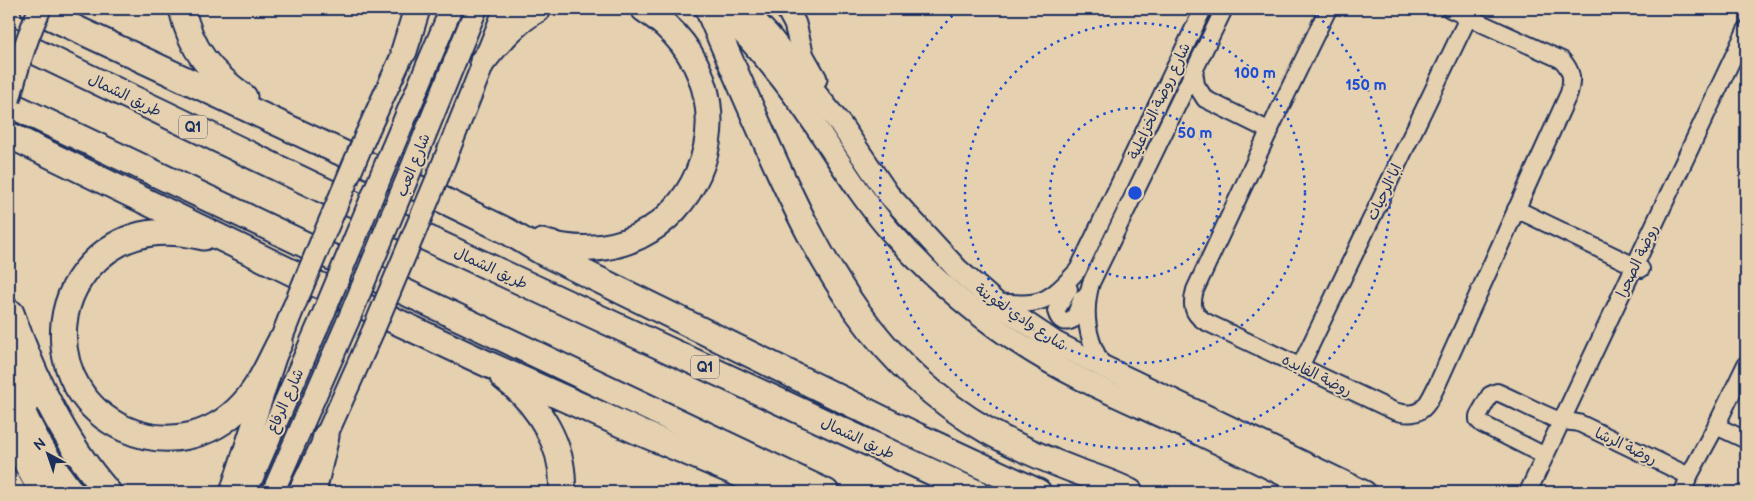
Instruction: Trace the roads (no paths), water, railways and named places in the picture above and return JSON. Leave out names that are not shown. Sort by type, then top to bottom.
[{"type":"highway","points":[[34,9],[507,231],[544,253],[900,427],[1038,492]]},
{"type":"highway","points":[[182,9],[189,36],[196,50],[214,73],[247,100],[293,130]]},
{"type":"highway","points":[[404,51],[418,9]]},
{"type":"highway","points":[[484,61],[500,40],[514,26],[538,9]]},
{"type":"highway","points":[[507,231],[547,243],[580,249],[617,244],[636,237],[666,218],[680,205],[692,187],[699,173],[708,138],[710,120],[704,84],[684,44],[659,18],[644,9]]},
{"type":"highway","points":[[708,9],[808,234],[857,313],[902,366],[956,409],[988,431],[1029,451],[1129,491]]},
{"type":"highway","name":"طريق الشمال","points":[[9,39],[345,200],[975,492]]},
{"type":"highway","points":[[9,104],[826,492]]},
{"type":"highway","points":[[9,135],[483,362],[639,432],[782,492]]},
{"type":"highway","points":[[246,249],[190,234],[167,231],[134,237],[104,252],[90,264],[78,279],[70,294],[66,309],[64,331],[65,351],[69,368],[75,384],[83,396],[101,416],[113,424],[144,436],[180,438],[214,427],[243,404],[256,388],[280,342]]},
{"type":"highway","points":[[10,309],[24,350],[51,408],[81,457],[108,492]]},
{"type":"highway","points":[[483,362],[509,382],[547,426],[560,457],[562,492]]},
{"type":"highway","points":[[9,380],[35,435],[67,488]]},
{"type":"highway","points":[[9,425],[26,462],[67,488]]},
{"type":"highway","points":[[313,492],[326,436]]},
{"type":"main road","points":[[9,100],[17,67],[40,9]]},
{"type":"main road","points":[[232,492],[280,342],[366,135],[424,9]]},
{"type":"main road","name":"شارع العب","points":[[325,310],[451,9]]},
{"type":"main road","name":"شارع العب","points":[[348,321],[476,9]]},
{"type":"main road","points":[[299,492],[373,331],[439,174],[505,9]]},
{"type":"main road","name":"شارع وادي لعوينة","points":[[718,9],[746,36],[784,82],[850,180],[890,230],[921,263],[967,304],[1017,341],[1083,380],[1320,492]]},
{"type":"main road","name":"شارع وادي لعوينة","points":[[745,9],[770,36],[841,125],[888,194],[958,270],[995,302],[1056,343],[1365,492]]},
{"type":"main road","points":[[787,9],[795,24],[804,59],[841,125]]},
{"type":"main road","points":[[10,309],[15,357],[32,408],[48,440],[67,488]]},
{"type":"main road","name":"شارع الرفاع","points":[[246,492],[325,310]]},
{"type":"main road","name":"شارع الرفاع","points":[[273,492],[348,321]]},
{"type":"main road","points":[[9,481],[15,492]]},
{"type":"street","name":"شارع روضة الخزاعلية","points":[[995,302],[1027,305],[1043,301],[1058,292],[1078,270],[1203,9]]},
{"type":"street","name":"شارع روضة الخزاعلية","points":[[1104,367],[1093,348],[1086,316],[1088,294],[1095,273],[1224,9]]},
{"type":"street","name":"روضة الفايده","points":[[1328,9],[1195,290],[1193,304],[1197,316],[1204,321],[1394,411],[1409,415],[1419,413],[1428,402],[1438,383],[1569,93],[1572,79],[1572,74],[1562,60],[1450,9]]},
{"type":"street","name":"ابا الرحيات","points":[[1300,367],[1468,18]]},
{"type":"street","name":"روضة الصحرا","points":[[1638,267],[1746,30]]},
{"type":"street","name":"روضة الصحرا","points":[[1535,492],[1565,421],[1746,46]]},
{"type":"street","points":[[1194,71],[1198,90],[1210,103]]},
{"type":"street","points":[[1175,111],[1188,103],[1203,101],[1270,131]]},
{"type":"street","points":[[1516,209],[1638,267]]},
{"type":"street","points":[[1078,270],[1074,281],[1056,311],[1058,318],[1062,322],[1069,322],[1074,319],[1083,293],[1095,273]]},
{"type":"street","points":[[1683,492],[1746,364]]},
{"type":"street","name":"روضة الرشا","points":[[1545,456],[1482,424],[1478,420],[1478,416],[1490,395],[1497,392],[1537,412],[1581,424],[1690,476]]},
{"type":"street","name":"روضة الصحرا","points":[[1528,492],[1545,456],[1565,421]]},
{"type":"street","points":[[1716,426],[1746,440]]}]
